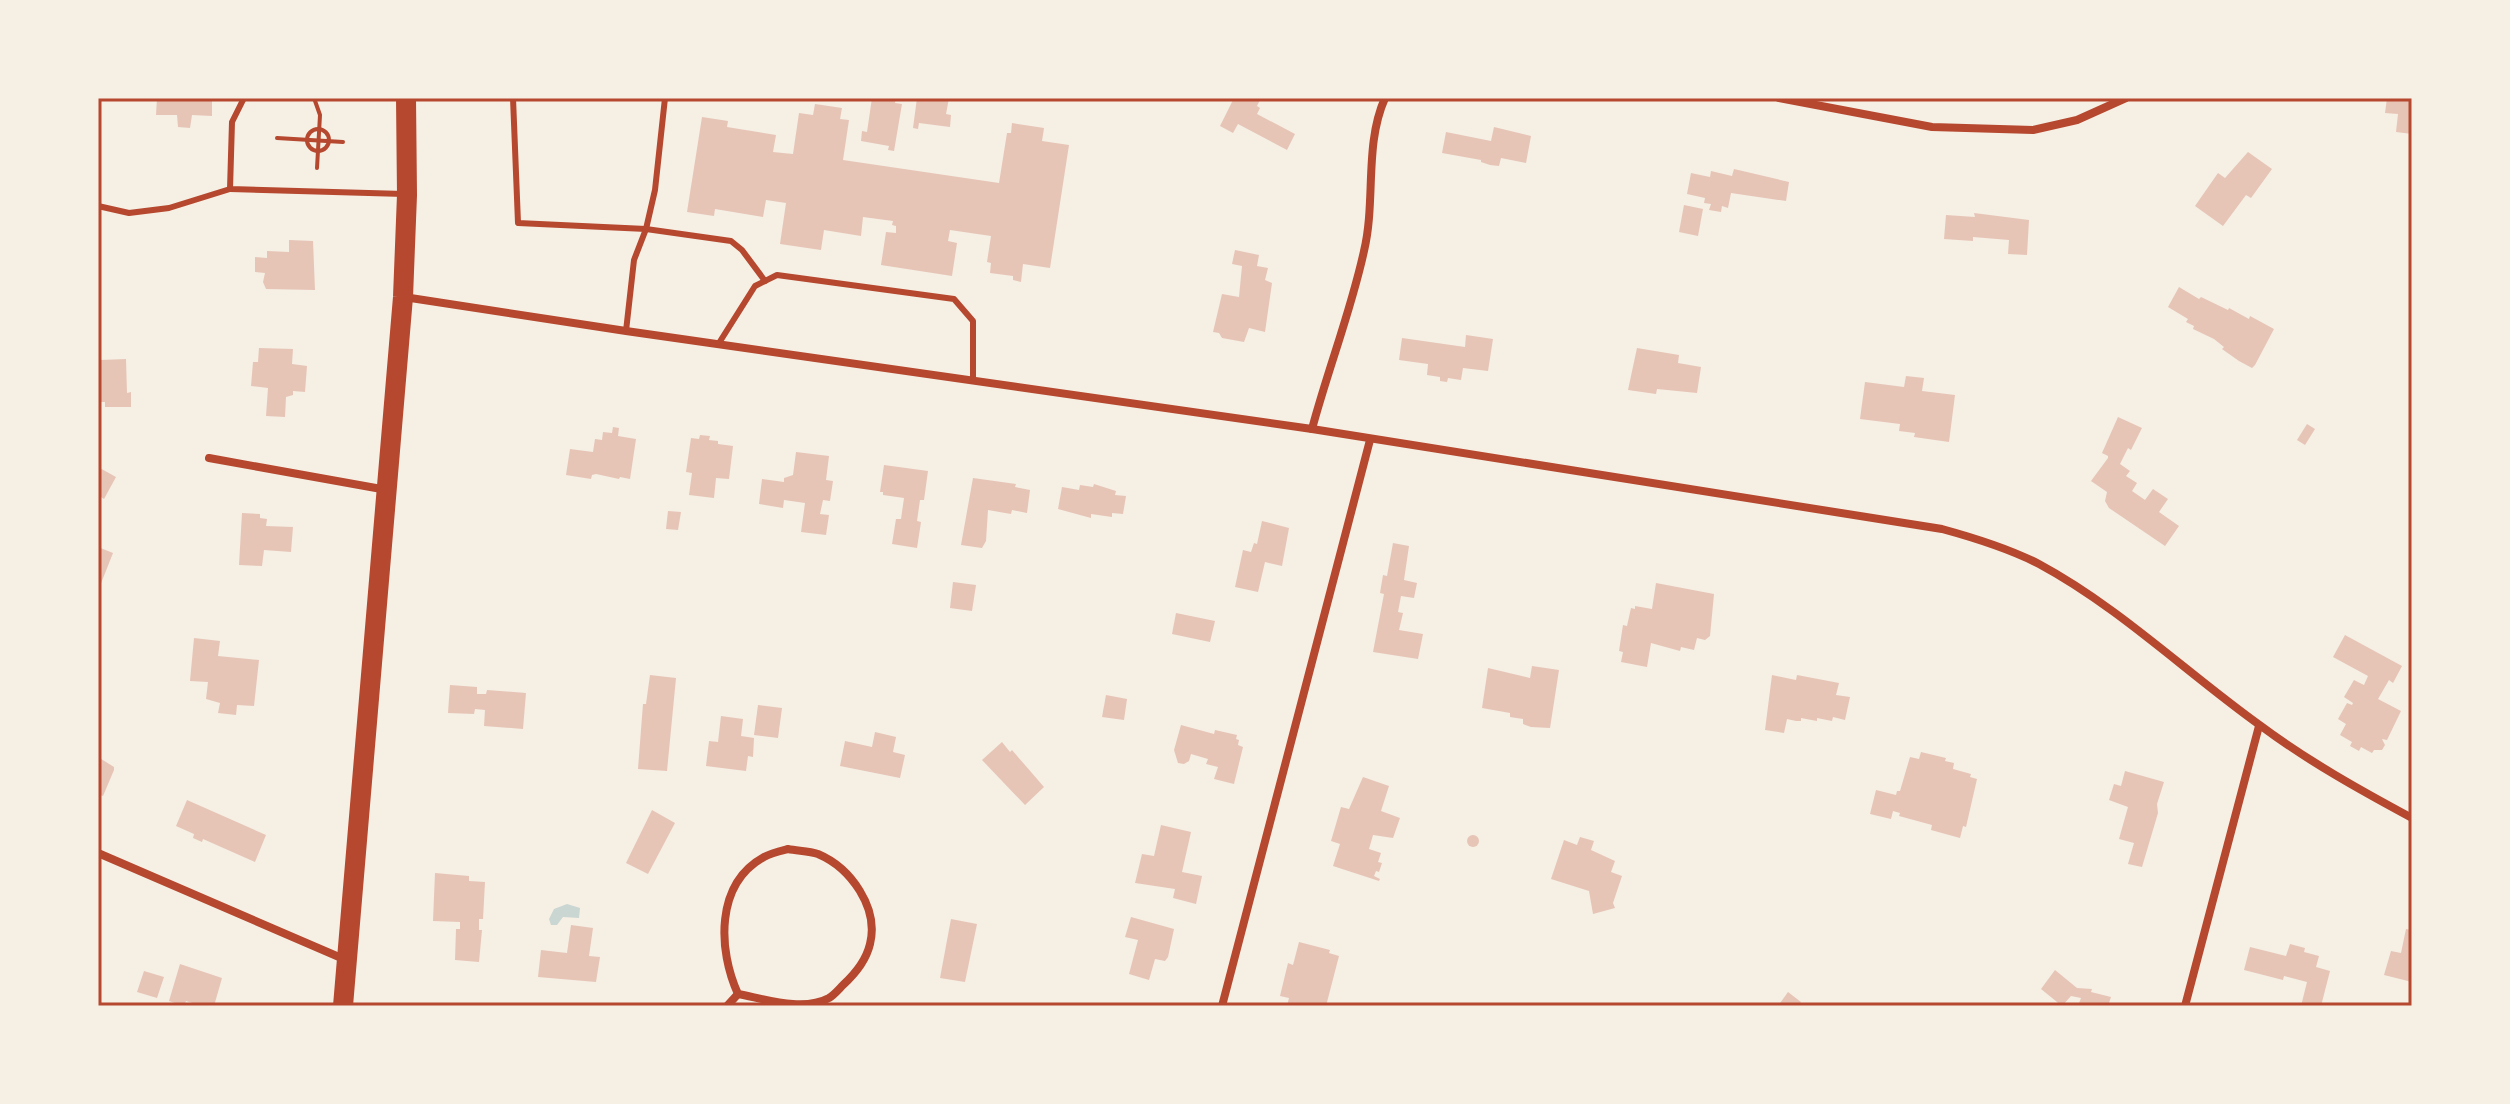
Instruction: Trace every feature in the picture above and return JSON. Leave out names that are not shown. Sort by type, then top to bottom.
[{"type":"main road","points":[[343,1006],[403,297],[407,195],[406,98]]},
{"type":"street","points":[[1312,429],[1365,248],[1372,195],[1375,132],[1385,98]]},
{"type":"street","points":[[1779,98],[1932,127],[1981,130],[2033,130],[2077,120],[2126,98]]},
{"type":"street","points":[[403,297],[1312,429],[1942,529],[1990,542],[2040,565],[2095,601],[2259,726],[2412,818]]},
{"type":"street","points":[[1222,1006],[1370,440]]},
{"type":"street","points":[[209,458],[387,490]]},
{"type":"street","points":[[2185,1006],[2259,726]]},
{"type":"street","points":[[788,849],[816,853],[835,863],[859,887],[869,912],[870,943],[857,972],[829,998],[805,1004],[738,994],[728,971],[723,918],[734,891],[749,868],[765,855],[788,849]]},
{"type":"street","points":[[98,853],[347,960]]},
{"type":"street","points":[[727,1006],[738,994]]},
{"type":"lane","points":[[230,189],[232,122],[244,98]]},
{"type":"lane","points":[[513,98],[518,223],[646,229],[731,241],[742,250],[765,281]]},
{"type":"lane","points":[[626,331],[634,260],[646,229],[655,190],[665,98]]},
{"type":"lane","points":[[98,206],[129,213],[169,208],[230,189],[407,195]]},
{"type":"lane","points":[[719,343],[755,286],[777,275],[954,299],[973,321],[973,379]]},
{"type":"path","points":[[314,98],[319,105],[317,168]]},
{"type":"path","points":[[308,139],[312,131],[326,131],[327,147],[318,151]]},
{"type":"path","points":[[277,138],[343,142]]},
{"type":"path","points":[[308,139],[312,148],[318,151]]},
{"type":"shaded area","points":[[567,904],[580,908],[579,918],[563,917],[557,925],[551,925],[549,919],[554,909]]},
{"type":"building","points":[[157,98],[212,98],[212,116],[192,115],[190,128],[178,127],[177,115],[156,115]]},
{"type":"building","points":[[872,98],[896,98],[895,103],[902,104],[894,151],[888,150],[889,146],[861,141],[862,131],[867,132]]},
{"type":"building","points":[[917,98],[949,98],[946,114],[951,115],[950,127],[919,123],[918,129],[913,128]]},
{"type":"building","points":[[1234,98],[1261,98],[1257,114],[1295,134],[1287,150],[1238,124],[1233,133],[1220,126]]},
{"type":"building","points":[[2387,98],[2412,98],[2412,134],[2396,132],[2398,114],[2385,113]]},
{"type":"building","points":[[815,104],[842,108],[840,119],[849,120],[843,160],[999,183],[1007,133],[1011,133],[1012,123],[1044,128],[1042,141],[1069,145],[1050,268],[1023,264],[1021,282],[1013,280],[1013,276],[990,273],[991,263],[987,262],[991,236],[950,230],[948,241],[957,243],[952,276],[881,265],[886,232],[896,233],[896,226],[892,225],[893,221],[863,217],[861,236],[824,230],[821,250],[780,244],[786,203],[766,200],[763,217],[715,209],[714,216],[687,212],[702,117],[728,121],[727,127],[776,135],[773,152],[793,154],[799,113],[813,115]]},
{"type":"building","points":[[1494,127],[1531,136],[1526,163],[1501,158],[1499,166],[1490,165],[1481,160],[1442,153],[1446,132],[1491,141]]},
{"type":"building","points":[[2248,152],[2272,169],[2251,198],[2246,195],[2223,226],[2195,206],[2218,173],[2225,178]]},
{"type":"building","points":[[1734,169],[1789,182],[1786,201],[1731,193],[1728,208],[1722,206],[1721,212],[1709,210],[1711,204],[1704,203],[1705,198],[1687,194],[1691,173],[1710,177],[1711,171],[1732,176]]},
{"type":"building","points":[[1684,205],[1703,209],[1698,236],[1679,232]]},
{"type":"building","points":[[1974,213],[2029,220],[2027,255],[2008,254],[2009,240],[1973,237],[1973,241],[1944,239],[1946,215],[1975,217]]},
{"type":"building","points":[[289,240],[313,241],[315,290],[266,289],[263,282],[265,273],[255,272],[255,257],[267,258],[267,251],[289,252]]},
{"type":"building","points":[[1235,250],[1259,255],[1257,266],[1268,268],[1265,280],[1272,283],[1265,332],[1249,328],[1244,342],[1222,338],[1219,333],[1213,332],[1222,294],[1239,297],[1242,266],[1232,264]]},
{"type":"building","points":[[2179,287],[2199,299],[2201,297],[2229,308],[2249,319],[2250,316],[2274,329],[2252,368],[2222,349],[2224,347],[2214,339],[2193,329],[2194,326],[2186,322],[2188,319],[2168,307]]},
{"type":"building","points":[[1466,335],[1493,339],[1488,371],[1463,368],[1461,380],[1448,378],[1447,382],[1440,381],[1440,377],[1427,375],[1428,364],[1399,360],[1402,338],[1465,347]]},
{"type":"building","points":[[259,348],[293,349],[292,364],[307,366],[305,392],[293,391],[293,395],[286,397],[285,417],[266,416],[268,388],[251,386],[253,362],[258,362]]},
{"type":"building","points":[[1637,348],[1679,355],[1678,363],[1701,367],[1697,393],[1657,389],[1656,394],[1628,390]]},
{"type":"building","points":[[126,359],[127,393],[131,392],[131,407],[105,407],[105,402],[98,402],[100,360]]},
{"type":"building","points":[[1906,376],[1924,378],[1922,391],[1955,395],[1949,442],[1914,437],[1915,433],[1899,431],[1900,424],[1860,419],[1865,382],[1904,387]]},
{"type":"building","points":[[2118,417],[2142,428],[2120,464],[2130,471],[2126,476],[2137,483],[2132,491],[2145,500],[2153,489],[2168,499],[2159,512],[2179,526],[2165,546],[2109,508],[2105,501],[2107,492],[2091,481],[2108,458],[2102,453]]},
{"type":"building","points":[[2307,424],[2315,429],[2305,445],[2297,440]]},
{"type":"building","points":[[613,427],[619,428],[618,436],[636,439],[630,479],[596,474],[591,479],[566,475],[570,449],[593,452],[595,439],[602,440],[603,432],[612,433]]},
{"type":"building","points":[[700,435],[710,436],[709,440],[718,441],[718,444],[733,446],[729,479],[716,478],[714,498],[689,495],[692,473],[686,472],[691,438],[699,439]]},
{"type":"building","points":[[796,452],[829,456],[826,480],[833,481],[830,501],[823,500],[820,514],[829,515],[826,535],[801,532],[805,503],[784,500],[783,508],[759,504],[762,479],[784,482],[784,478],[793,475]]},
{"type":"building","points":[[884,465],[928,471],[917,521],[921,522],[917,548],[892,544],[896,519],[901,519],[904,498],[880,492]]},
{"type":"building","points":[[98,467],[116,477],[104,499],[98,495]]},
{"type":"building","points":[[973,478],[1016,484],[1015,487],[1030,490],[1027,513],[988,510],[986,541],[982,548],[961,545]]},
{"type":"building","points":[[1094,484],[1116,491],[1115,495],[1126,496],[1123,514],[1112,513],[1112,517],[1091,514],[1091,518],[1058,509],[1062,487],[1079,490],[1080,485],[1093,487]]},
{"type":"building","points":[[668,511],[681,512],[678,530],[666,529]]},
{"type":"building","points":[[242,513],[260,514],[260,518],[267,519],[266,526],[293,527],[291,552],[264,550],[262,566],[239,565]]},
{"type":"building","points":[[1262,521],[1289,528],[1282,566],[1265,562],[1258,592],[1235,587],[1243,550],[1251,552],[1254,543],[1257,544]]},
{"type":"building","points":[[1393,543],[1409,546],[1404,580],[1417,583],[1414,598],[1401,596],[1398,612],[1403,613],[1399,630],[1423,634],[1418,659],[1373,652],[1384,594],[1380,593],[1383,575],[1387,576]]},
{"type":"building","points":[[98,547],[113,553],[98,591]]},
{"type":"building","points":[[953,582],[976,585],[972,611],[950,608]]},
{"type":"building","points":[[1656,583],[1714,594],[1710,636],[1705,640],[1697,638],[1694,650],[1681,647],[1680,651],[1651,643],[1647,667],[1621,662],[1623,652],[1619,651],[1623,625],[1627,626],[1631,608],[1652,609]]},
{"type":"building","points":[[1176,613],[1215,621],[1210,642],[1172,634]]},
{"type":"building","points":[[2345,635],[2402,666],[2393,683],[2389,680],[2378,699],[2401,711],[2387,740],[2382,739],[2385,745],[2382,750],[2372,753],[2350,746],[2352,742],[2340,735],[2346,724],[2338,719],[2347,703],[2353,703],[2344,697],[2354,680],[2364,685],[2368,676],[2333,657]]},
{"type":"building","points":[[194,638],[220,641],[218,656],[259,660],[254,706],[237,705],[236,715],[218,713],[220,703],[206,699],[208,682],[190,681]]},
{"type":"building","points":[[1532,666],[1559,670],[1550,728],[1531,727],[1523,724],[1523,719],[1510,717],[1510,713],[1482,708],[1488,668],[1530,678]]},
{"type":"building","points":[[650,675],[676,678],[667,771],[638,769],[643,704],[646,704]]},
{"type":"building","points":[[1772,675],[1796,680],[1797,675],[1839,683],[1836,695],[1850,697],[1845,720],[1833,717],[1832,721],[1787,719],[1784,733],[1765,730]]},
{"type":"building","points":[[450,685],[477,687],[477,694],[486,694],[487,690],[526,693],[523,729],[484,726],[485,710],[475,709],[474,714],[448,713]]},
{"type":"building","points":[[1106,695],[1127,699],[1124,720],[1102,717]]},
{"type":"building","points":[[758,705],[782,708],[778,738],[754,735]]},
{"type":"building","points":[[721,716],[743,719],[741,736],[754,738],[753,757],[748,756],[746,771],[706,766],[709,741],[718,742]]},
{"type":"building","points":[[1181,725],[1214,734],[1215,730],[1237,735],[1238,745],[1243,747],[1234,784],[1214,779],[1218,767],[1206,764],[1208,759],[1191,754],[1189,761],[1178,763],[1174,750]]},
{"type":"building","points":[[875,732],[896,737],[893,752],[905,755],[900,778],[840,766],[845,741],[872,747]]},
{"type":"building","points":[[1002,742],[1044,787],[1025,805],[982,760]]},
{"type":"building","points":[[1921,752],[1946,758],[1945,761],[1954,763],[1953,769],[1977,779],[1966,827],[1963,826],[1960,838],[1931,830],[1932,825],[1899,816],[1900,813],[1893,811],[1891,819],[1870,814],[1876,790],[1896,795],[1910,757],[1919,759]]},
{"type":"building","points":[[98,757],[114,767],[103,796],[98,794]]},
{"type":"building","points":[[2125,771],[2164,782],[2142,867],[2128,864],[2134,843],[2119,839],[2128,807],[2109,800],[2114,784],[2121,786]]},
{"type":"building","points":[[1363,777],[1389,786],[1381,811],[1400,818],[1393,838],[1373,835],[1369,849],[1381,853],[1378,862],[1382,863],[1374,876],[1379,881],[1333,866],[1340,844],[1331,841],[1341,807],[1349,809]]},
{"type":"building","points":[[187,800],[266,835],[255,862],[203,839],[202,842],[193,838],[194,834],[176,826]]},
{"type":"building","points":[[652,810],[675,823],[648,874],[626,863]]},
{"type":"building","points":[[1161,825],[1191,832],[1182,872],[1202,876],[1196,904],[1173,898],[1175,889],[1135,883],[1142,854],[1154,856]]},
{"type":"building","points":[[1468,836],[1478,836],[1478,846],[1468,846]]},
{"type":"building","points":[[1580,837],[1594,841],[1591,850],[1615,861],[1611,872],[1622,876],[1613,903],[1615,908],[1593,914],[1589,891],[1551,879],[1564,840],[1577,845]]},
{"type":"building","points":[[435,873],[469,876],[469,881],[485,882],[483,919],[479,919],[479,930],[482,930],[479,962],[455,960],[456,929],[460,929],[460,922],[433,921]]},
{"type":"building","points":[[1131,917],[1174,929],[1168,957],[1165,961],[1155,959],[1149,980],[1129,974],[1138,940],[1125,937]]},
{"type":"building","points":[[951,919],[977,924],[965,982],[940,978]]},
{"type":"building","points":[[571,925],[593,928],[589,956],[600,957],[596,982],[538,977],[541,950],[567,953]]},
{"type":"building","points":[[2406,929],[2412,930],[2412,982],[2384,975],[2391,951],[2401,953]]},
{"type":"building","points":[[1299,942],[1330,950],[1329,953],[1339,956],[1326,1006],[1305,1003],[1304,1006],[1287,1006],[1289,998],[1280,996],[1288,963],[1293,965]]},
{"type":"building","points":[[2290,944],[2319,956],[2316,967],[2330,971],[2321,1006],[2301,1006],[2307,982],[2284,976],[2283,980],[2244,970],[2250,947],[2286,956]]},
{"type":"building","points":[[180,964],[222,978],[214,1006],[186,1001],[184,1006],[169,1001]]},
{"type":"building","points":[[2055,970],[2077,988],[2092,989],[2091,992],[2111,997],[2108,1006],[2078,1006],[2081,998],[2071,996],[2062,1006],[2041,989]]},
{"type":"building","points":[[144,971],[164,977],[157,998],[137,992]]},
{"type":"building","points":[[1788,992],[1801,1002],[1798,1006],[1778,1006]]}]
